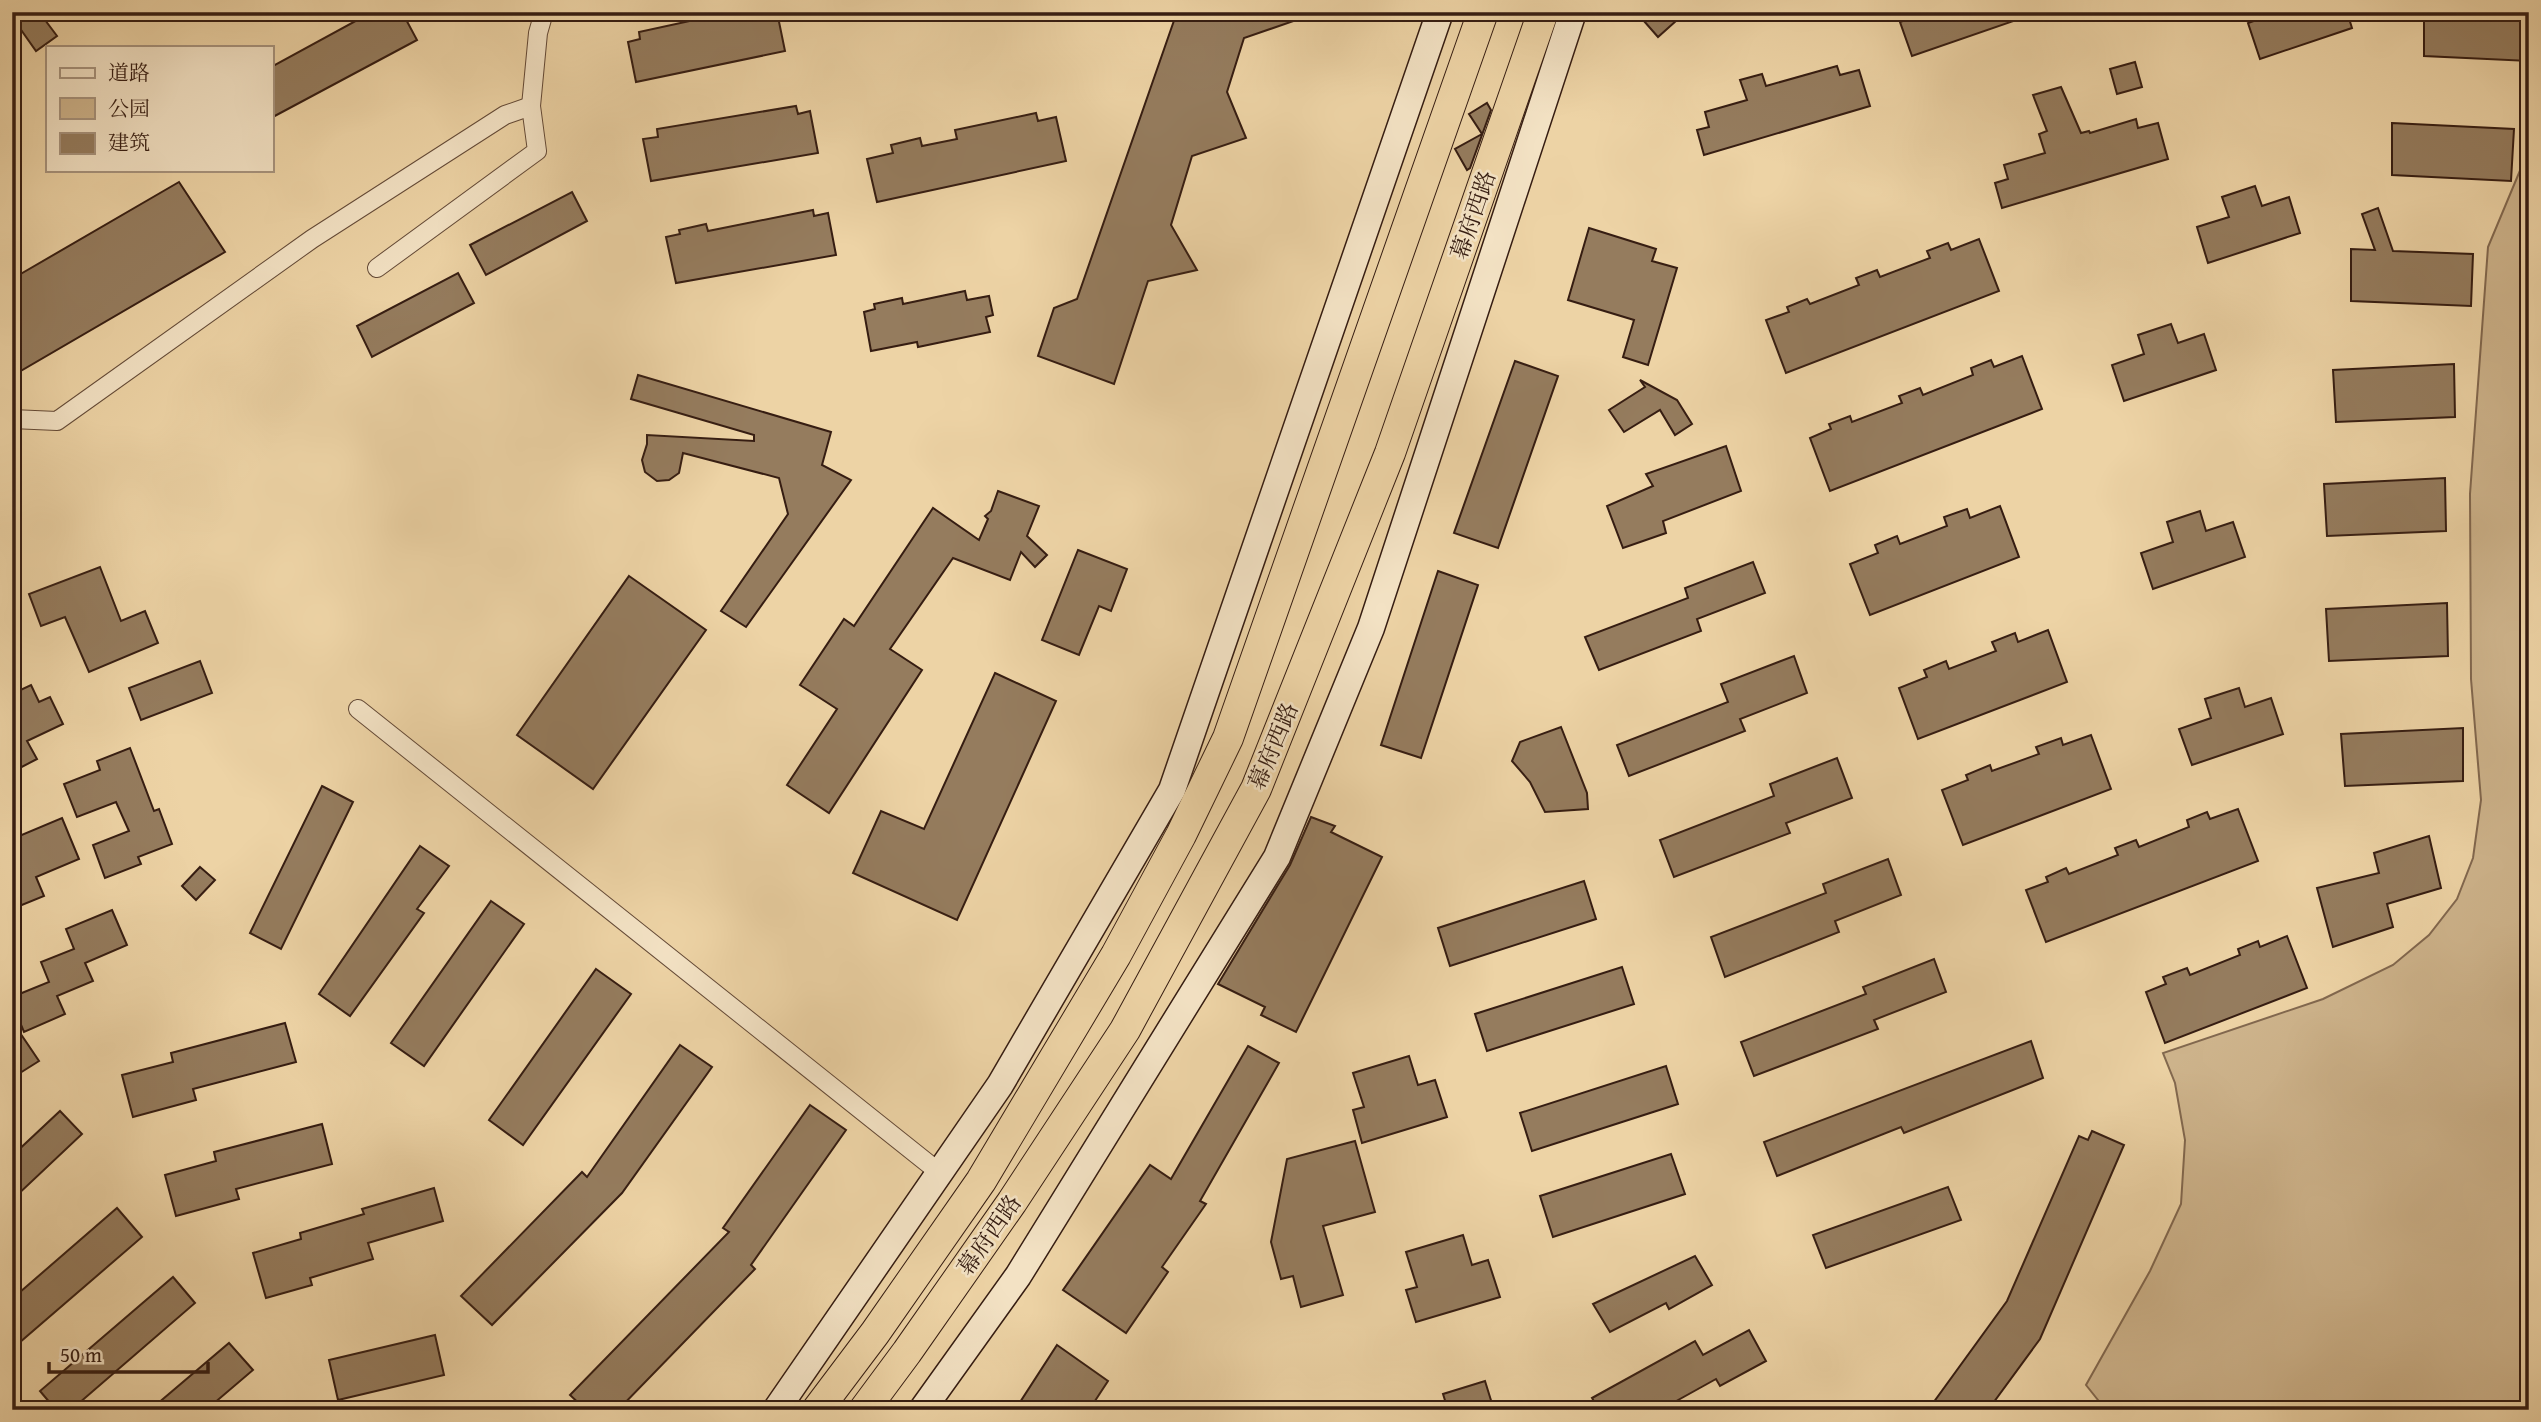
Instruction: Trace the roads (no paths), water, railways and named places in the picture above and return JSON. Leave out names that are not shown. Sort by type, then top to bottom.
[{"type":"highway","name":"幕府西路","points":[[817,1410],[875,1333],[981,1181],[1116,955],[1181,835],[1228,738],[1483,12]]},
{"type":"highway","name":"幕府西路","points":[[864,1410],[908,1352],[1012,1202],[1125,1030],[1256,789],[1390,453],[1543,12]]},
{"type":"main road","points":[[776,1410],[1000,1085],[1172,790],[1440,12]]},
{"type":"main road","name":"幕府西路","points":[[922,1410],[1018,1276],[1277,857],[1371,628],[1573,12]]},
{"type":"street","points":[[377,268],[537,151],[531,106],[538,33],[544,12]]},
{"type":"street","points":[[538,33],[551,12]]},
{"type":"street","points":[[12,419],[57,421],[312,239],[505,115],[531,106]]},
{"type":"street","points":[[358,709],[940,1173]]}]
